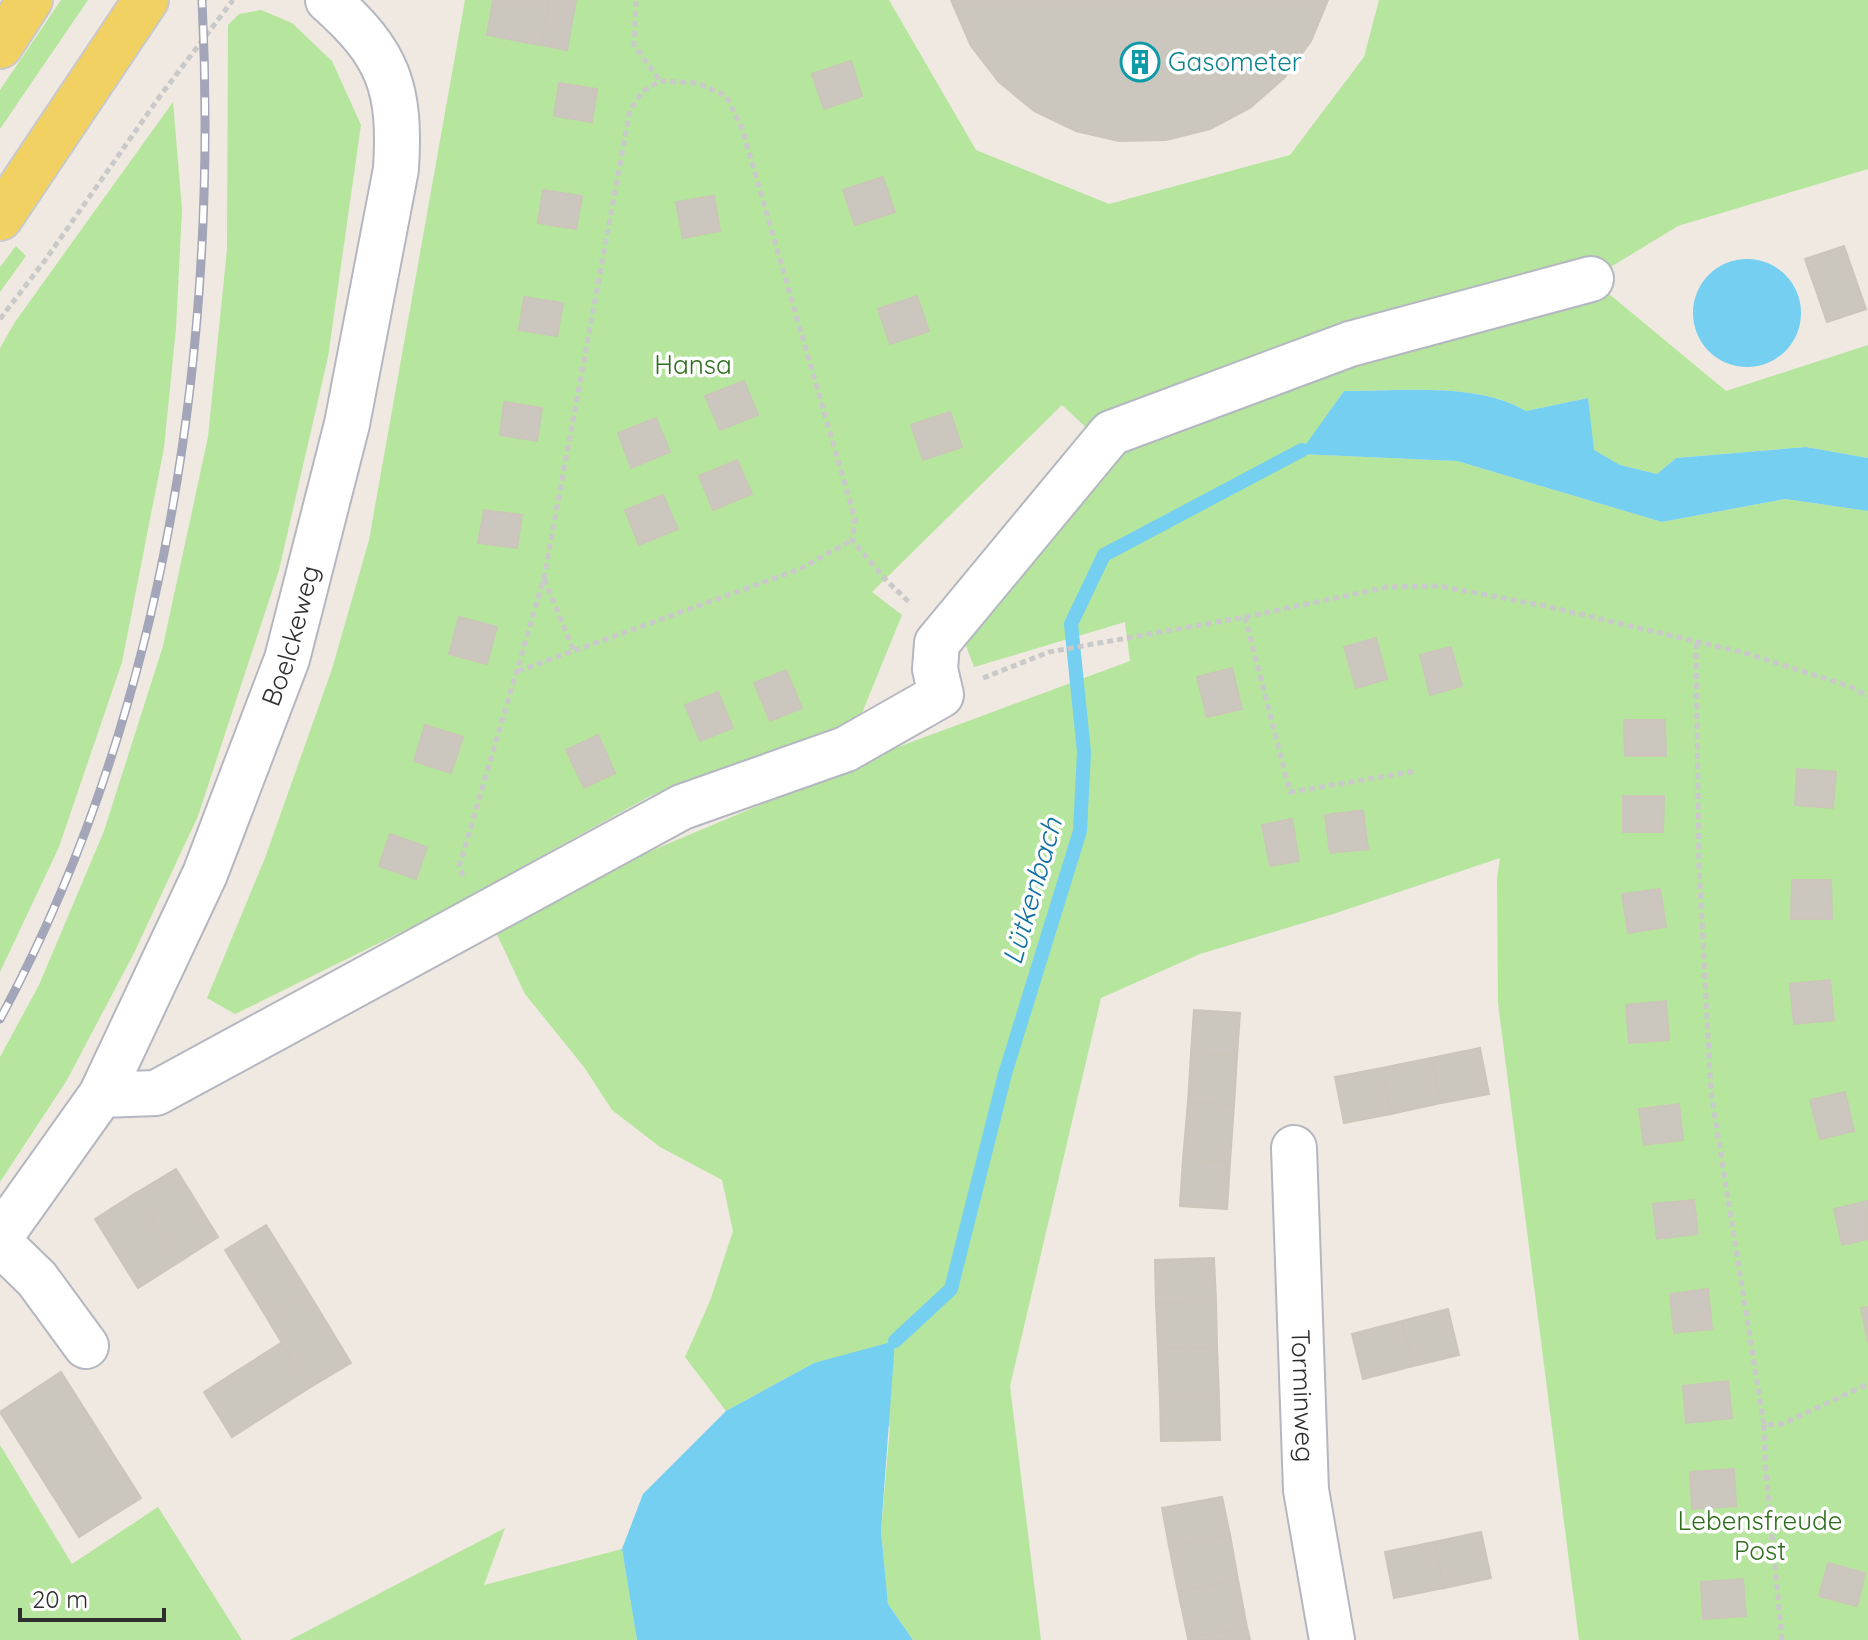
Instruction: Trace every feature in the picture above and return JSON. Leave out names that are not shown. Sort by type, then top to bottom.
[{"type":"main road","points":[[0,46],[30,0]]},
{"type":"main road","points":[[0,218],[146,0]]},
{"type":"street","name":"Boelckeweg","points":[[0,1237],[101,1095],[205,874],[287,659],[347,424],[396,169],[399,127],[394,89],[376,49],[328,0]]},
{"type":"street","points":[[101,1095],[156,1093],[682,807],[846,749],[941,695],[935,669],[937,643],[1111,433],[1350,344],[1591,279]]},
{"type":"street","name":"Torminweg","points":[[1294,1148],[1306,1490],[1332,1640]]},
{"type":"street","points":[[0,1243],[37,1279],[86,1346]]},
{"type":"path","points":[[0,319],[233,0]]},
{"type":"path","points":[[636,1],[634,45],[660,81]]},
{"type":"path","points":[[484,915],[459,867],[544,578],[630,110],[643,91],[660,81],[697,83],[726,96],[742,128],[855,519],[852,540],[886,580],[943,635]]},
{"type":"path","points":[[517,671],[800,569],[852,540]]},
{"type":"path","points":[[544,578],[574,651]]},
{"type":"path","points":[[941,695],[1049,652],[1245,617],[1388,587],[1439,586],[1545,606],[1745,653],[1849,686],[1868,696]]},
{"type":"path","points":[[1245,617],[1290,792],[1417,771]]},
{"type":"path","points":[[1696,643],[1699,866],[1711,1092],[1764,1425],[1782,1640]]},
{"type":"path","points":[[1764,1425],[1782,1424],[1868,1384]]},
{"type":"green space","points":[[61,0],[88,0],[0,129],[0,90]]},
{"type":"green space","points":[[465,0],[889,0],[976,150],[1109,204],[1290,155],[1364,57],[1379,0],[1868,0],[1868,169],[1678,226],[1591,279],[1726,391],[1868,345],[1868,458],[1806,447],[1676,458],[1657,474],[1620,465],[1593,450],[1588,398],[1526,411],[1486,396],[1438,390],[1344,391],[1300,454],[1457,461],[1662,522],[1785,499],[1868,511],[1868,1640],[1579,1640],[1498,1003],[1497,879],[1500,858],[1333,914],[1200,954],[1101,998],[1010,1386],[1041,1640],[913,1640],[888,1604],[881,1531],[890,1427],[814,1363],[726,1411],[685,1357],[710,1301],[733,1231],[722,1180],[660,1147],[612,1110],[584,1067],[525,994],[493,926],[601,872],[890,750],[1130,661],[1125,622],[974,667],[965,643],[1095,436],[1062,405],[872,592],[902,615],[855,730],[652,795],[432,917],[235,1014],[207,998],[265,858],[332,669],[369,540]]},
{"type":"green space","points":[[261,10],[292,23],[332,61],[361,125],[328,357],[279,570],[198,816],[134,953],[67,1080],[0,1182],[0,1057],[39,985],[104,831],[163,646],[208,437],[227,249],[228,25],[239,14]]},
{"type":"green space","points":[[173,102],[182,209],[176,328],[164,448],[122,662],[59,847],[0,972],[0,348],[15,322]]},
{"type":"green space","points":[[16,246],[26,256],[0,292],[0,267]]},
{"type":"green space","points":[[0,1445],[72,1564],[158,1507],[242,1640],[0,1640]]},
{"type":"green space","points":[[505,1528],[484,1585],[622,1549],[637,1640],[290,1640]]},
{"type":"water","points":[[1747,259],[1768,263],[1785,275],[1797,292],[1801,313],[1797,334],[1785,351],[1768,363],[1747,367],[1726,363],[1709,351],[1697,334],[1693,313],[1697,292],[1709,275],[1726,263]]},
{"type":"water","points":[[1344,391],[1462,392],[1507,402],[1526,411],[1588,398],[1594,450],[1620,465],[1657,474],[1676,458],[1806,447],[1868,458],[1868,511],[1785,499],[1662,522],[1457,461],[1299,454]]},
{"type":"water","points":[[895,1341],[881,1531],[888,1604],[913,1640],[637,1640],[622,1549],[643,1494],[726,1411],[814,1363]]},
{"type":"building","points":[[493,0],[549,0],[541,45],[487,35]]},
{"type":"building","points":[[549,0],[576,0],[567,50],[541,45]]},
{"type":"building","name":"Gasometer","points":[[951,0],[1328,0],[1311,41],[1284,78],[1250,108],[1210,129],[1166,140],[1119,141],[1076,131],[1034,111],[999,82],[971,46]]},
{"type":"building","points":[[851,61],[862,96],[824,109],[812,74]]},
{"type":"building","points":[[559,83],[597,89],[592,122],[554,116]]},
{"type":"building","points":[[883,177],[895,212],[855,225],[843,190]]},
{"type":"building","points":[[543,190],[582,196],[576,229],[538,223]]},
{"type":"building","points":[[714,196],[720,231],[683,238],[676,202]]},
{"type":"building","points":[[1844,246],[1866,309],[1827,322],[1805,259]]},
{"type":"building","points":[[917,296],[929,331],[890,344],[878,309]]},
{"type":"building","points":[[524,297],[563,303],[557,336],[519,330]]},
{"type":"building","points":[[744,381],[758,415],[720,430],[705,396]]},
{"type":"building","points":[[504,402],[542,408],[537,441],[500,435]]},
{"type":"building","points":[[950,412],[962,447],[923,460],[911,425]]},
{"type":"building","points":[[656,418],[670,452],[631,468],[618,433]]},
{"type":"building","points":[[737,460],[752,494],[713,510],[699,476]]},
{"type":"building","points":[[663,495],[678,529],[639,545],[625,510]]},
{"type":"building","points":[[484,510],[522,515],[517,548],[478,543]]},
{"type":"building","points":[[459,617],[497,627],[487,664],[449,654]]},
{"type":"building","points":[[1376,638],[1387,679],[1356,688],[1344,647]]},
{"type":"building","points":[[1451,647],[1462,686],[1430,695],[1420,655]]},
{"type":"building","points":[[1232,668],[1242,709],[1207,717],[1197,677]]},
{"type":"building","points":[[786,670],[802,708],[770,721],[754,683]]},
{"type":"building","points":[[718,692],[733,728],[700,741],[685,705]]},
{"type":"building","points":[[1624,720],[1665,720],[1666,756],[1625,756]]},
{"type":"building","points":[[425,725],[463,737],[451,773],[414,761]]},
{"type":"building","points":[[598,735],[615,773],[584,788],[566,750]]},
{"type":"building","points":[[1797,769],[1836,772],[1833,808],[1795,805]]},
{"type":"building","points":[[1623,796],[1664,796],[1663,832],[1623,832]]},
{"type":"building","points":[[1363,810],[1368,849],[1330,853],[1325,815]]},
{"type":"building","points":[[1292,819],[1299,861],[1270,866],[1262,825]]},
{"type":"building","points":[[390,834],[427,847],[416,879],[379,866]]},
{"type":"building","points":[[1792,880],[1831,880],[1832,919],[1791,919]]},
{"type":"building","points":[[1660,889],[1666,927],[1628,933],[1622,894]]},
{"type":"building","points":[[1830,980],[1834,1020],[1794,1024],[1790,984]]},
{"type":"building","points":[[1666,1001],[1669,1040],[1629,1043],[1626,1005]]},
{"type":"building","points":[[1194,1010],[1240,1013],[1237,1056],[1191,1053]]},
{"type":"building","points":[[1480,1048],[1489,1094],[1441,1103],[1431,1058]]},
{"type":"building","points":[[1191,1053],[1237,1056],[1234,1105],[1188,1102]]},
{"type":"building","points":[[1431,1058],[1441,1103],[1391,1114],[1382,1068]]},
{"type":"building","points":[[1382,1068],[1391,1114],[1344,1123],[1335,1077]]},
{"type":"building","points":[[1845,1092],[1854,1131],[1820,1139],[1810,1100]]},
{"type":"building","points":[[1188,1102],[1234,1105],[1230,1162],[1183,1159]]},
{"type":"building","points":[[1679,1104],[1683,1140],[1644,1145],[1639,1109]]},
{"type":"building","points":[[1183,1159],[1230,1162],[1227,1209],[1180,1206]]},
{"type":"building","points":[[176,1169],[218,1237],[179,1262],[136,1193]]},
{"type":"building","points":[[136,1193],[179,1262],[138,1288],[95,1219]]},
{"type":"building","points":[[1694,1200],[1698,1234],[1657,1239],[1653,1204]]},
{"type":"building","points":[[1868,1201],[1868,1239],[1842,1245],[1834,1209]]},
{"type":"building","points":[[266,1225],[308,1292],[267,1318],[225,1250]]},
{"type":"building","points":[[1214,1258],[1216,1301],[1156,1303],[1155,1260]]},
{"type":"building","points":[[1708,1289],[1712,1329],[1674,1333],[1670,1294]]},
{"type":"building","points":[[308,1292],[351,1363],[309,1388],[267,1318]]},
{"type":"building","points":[[1216,1301],[1217,1347],[1158,1349],[1156,1303]]},
{"type":"building","points":[[1868,1307],[1868,1342],[1861,1308]]},
{"type":"building","points":[[1448,1309],[1459,1355],[1413,1366],[1402,1321]]},
{"type":"building","points":[[1402,1321],[1413,1366],[1363,1379],[1352,1334]]},
{"type":"building","points":[[281,1343],[309,1388],[232,1437],[204,1392]]},
{"type":"building","points":[[1217,1347],[1219,1397],[1160,1398],[1158,1349]]},
{"type":"building","points":[[61,1372],[141,1498],[79,1537],[0,1412]]},
{"type":"building","points":[[1728,1381],[1732,1418],[1686,1423],[1683,1386]]},
{"type":"building","points":[[1219,1397],[1220,1440],[1161,1441],[1160,1398]]},
{"type":"building","points":[[1734,1469],[1736,1506],[1692,1509],[1690,1472]]},
{"type":"building","points":[[1222,1497],[1230,1535],[1169,1546],[1162,1508]]},
{"type":"building","points":[[1481,1532],[1491,1578],[1444,1588],[1434,1542]]},
{"type":"building","points":[[1230,1535],[1238,1580],[1178,1591],[1169,1546]]},
{"type":"building","points":[[1434,1542],[1444,1588],[1394,1598],[1385,1552]]},
{"type":"building","points":[[1828,1563],[1865,1573],[1857,1606],[1819,1596]]},
{"type":"building","points":[[1743,1579],[1746,1616],[1703,1619],[1701,1582]]},
{"type":"building","points":[[1238,1580],[1247,1627],[1188,1638],[1178,1591]]},
{"type":"building","points":[[1247,1627],[1250,1640],[1188,1640],[1188,1638]]},
{"type":"waterway","name":"Lütkenbach","points":[[895,1341],[951,1289],[1005,1074],[1080,831],[1084,752],[1071,624],[1104,555],[1302,450]]},
{"type":"railway","points":[[0,1019],[57,901],[104,779],[141,653],[170,524],[189,393],[201,262],[205,130],[202,0]]},
{"type":"place","name":"Gasometer","points":[[1140,62]]},
{"type":"park label","name":"Hansa","points":[[693,365]]},
{"type":"park label","name":"Lebensfreude Post","points":[[1760,1536]]}]
